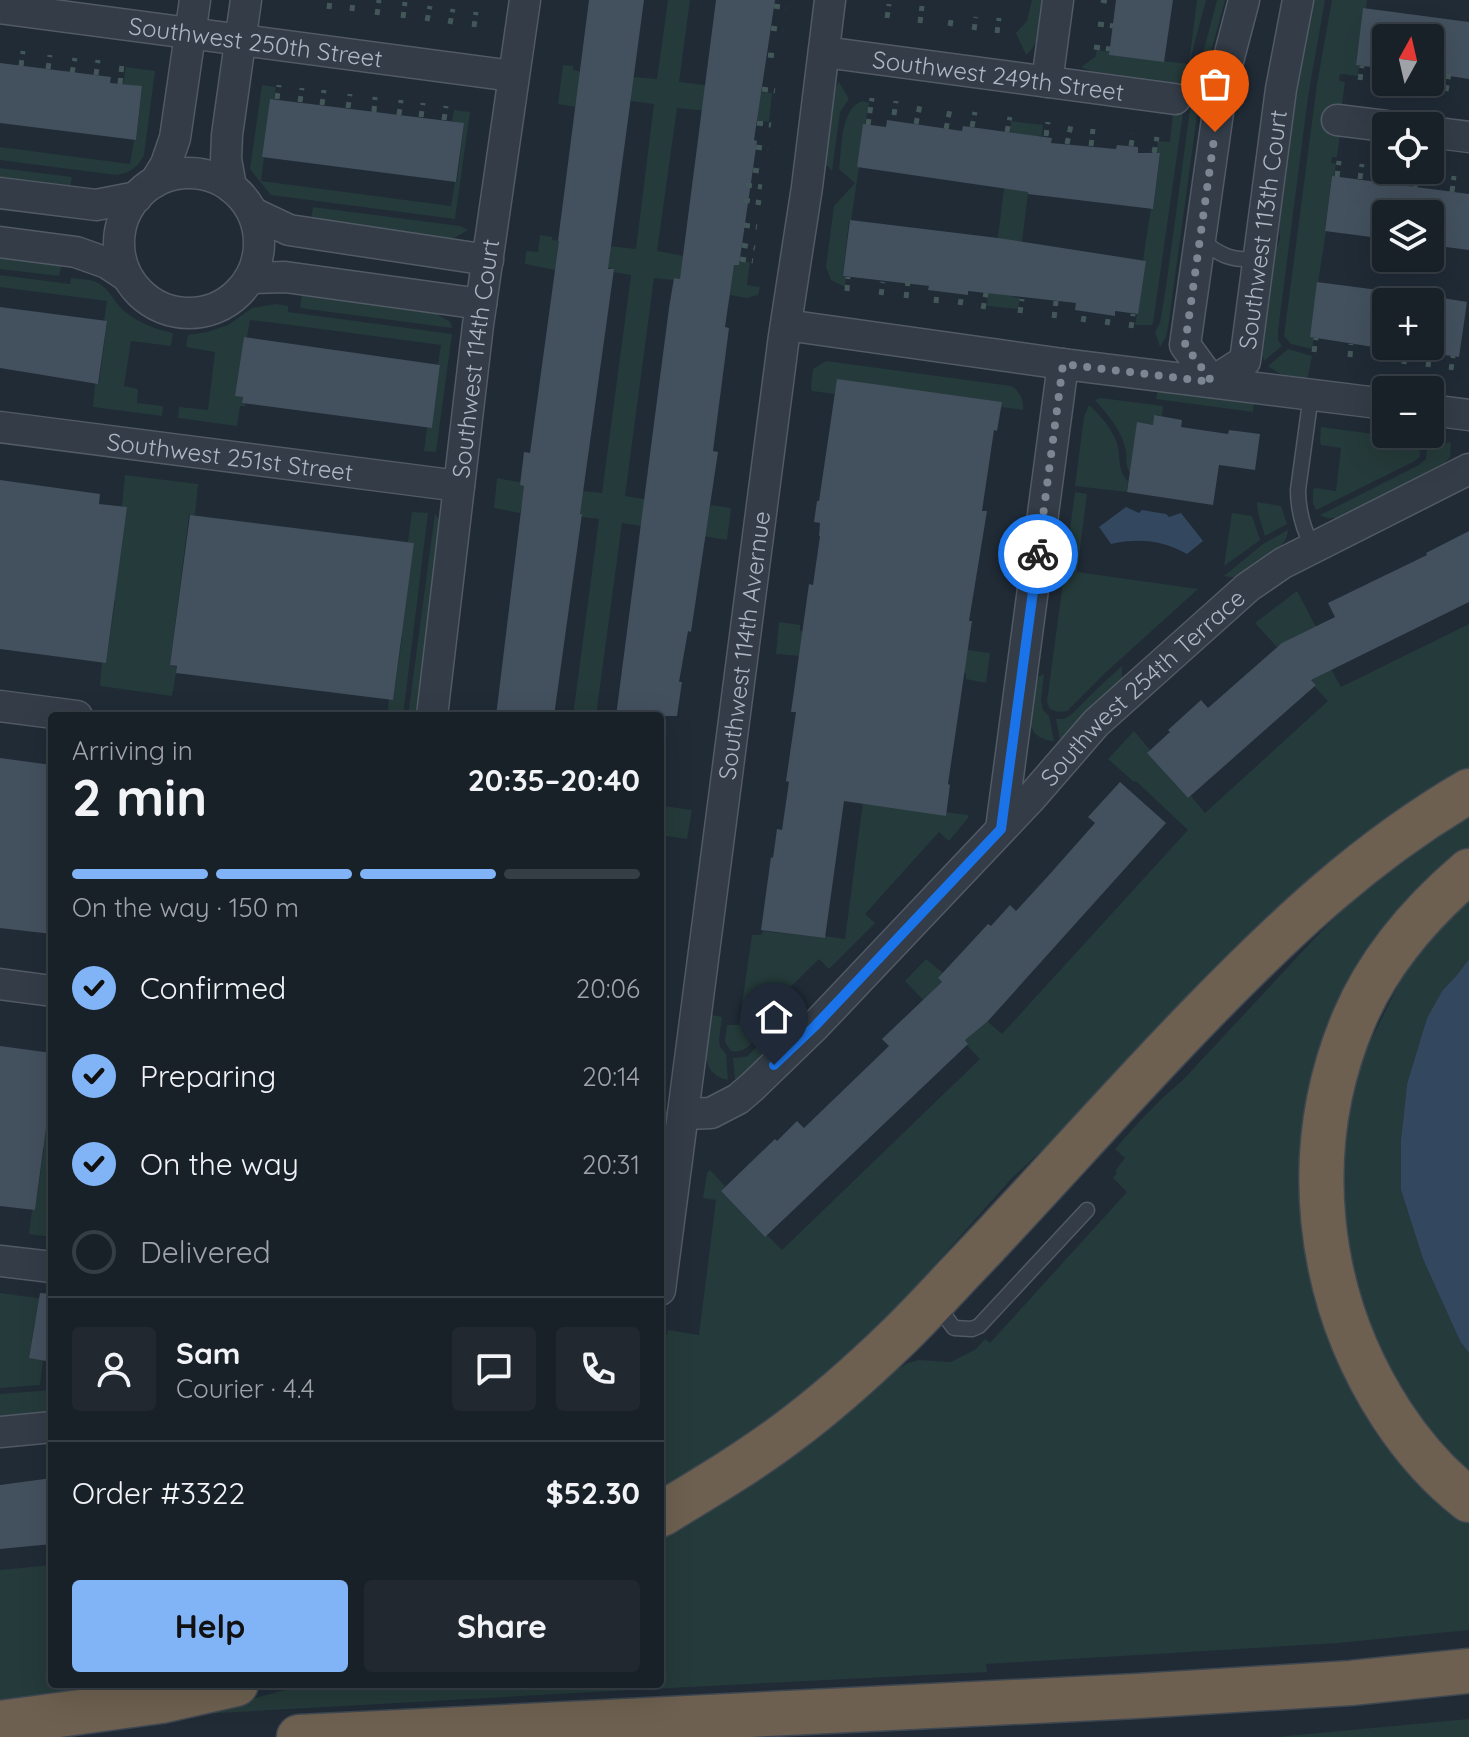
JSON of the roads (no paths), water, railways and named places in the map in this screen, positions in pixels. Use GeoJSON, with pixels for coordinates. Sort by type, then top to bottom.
{"type":"FeatureCollection","features":[{"type":"Feature","properties":{"kind":"highway"},"geometry":{"type":"LineString","coordinates":[[664,1513],[743,1464],[833,1396],[898,1337],[1271,943],[1375,853],[1410,827],[1469,791]]}},
{"type":"Feature","properties":{"kind":"highway"},"geometry":{"type":"LineString","coordinates":[[1469,871],[1431,904],[1411,927],[1375,978],[1355,1017],[1340,1057],[1327,1114],[1321,1191],[1324,1236],[1338,1301],[1365,1369],[1417,1450],[1469,1500]]}},
{"type":"Feature","properties":{"kind":"highway"},"geometry":{"type":"LineString","coordinates":[[299,1737],[1137,1696],[1351,1683],[1469,1671]]}},
{"type":"Feature","properties":{"kind":"highway"},"geometry":{"type":"LineString","coordinates":[[0,1723],[136,1705],[217,1688]]}},
{"type":"Feature","properties":{"kind":"street"},"geometry":{"type":"LineString","coordinates":[[125,275],[120,231],[125,216],[169,157],[175,138],[195,0]]}},
{"type":"Feature","properties":{"kind":"street"},"geometry":{"type":"LineString","coordinates":[[231,187],[226,159],[246,0]]}},
{"type":"Feature","properties":{"kind":"street","name":"Southwest 114th Court"},"geometry":{"type":"LineString","coordinates":[[432,712],[481,304],[525,0]]}},
{"type":"Feature","properties":{"kind":"street","name":"Southwest 114th Avernue"},"geometry":{"type":"LineString","coordinates":[[664,1259],[830,0]]}},
{"type":"Feature","properties":{"kind":"street"},"geometry":{"type":"LineString","coordinates":[[1047,82],[1058,0]]}},
{"type":"Feature","properties":{"kind":"street"},"geometry":{"type":"LineString","coordinates":[[1212,382],[1185,345],[1222,84],[1244,0]]}},
{"type":"Feature","properties":{"kind":"street","name":"Southwest 113th Court"},"geometry":{"type":"LineString","coordinates":[[1212,382],[1245,361],[1281,89],[1298,0]]}},
{"type":"Feature","properties":{"kind":"street","name":"Southwest 250th Street"},"geometry":{"type":"LineString","coordinates":[[0,8],[513,76]]}},
{"type":"Feature","properties":{"kind":"street","name":"Southwest 249th Street"},"geometry":{"type":"LineString","coordinates":[[824,52],[1175,99]]}},
{"type":"Feature","properties":{"kind":"street"},"geometry":{"type":"LineString","coordinates":[[1337,120],[1372,124]]}},
{"type":"Feature","properties":{"kind":"street"},"geometry":{"type":"LineString","coordinates":[[1444,134],[1469,137]]}},
{"type":"Feature","properties":{"kind":"street"},"geometry":{"type":"LineString","coordinates":[[0,193],[96,205],[146,190],[169,176],[200,174],[217,179],[244,199],[253,213],[260,246],[257,263],[240,292],[226,303],[192,313],[158,305],[107,263],[76,252],[0,242]]}},
{"type":"Feature","properties":{"kind":"street"},"geometry":{"type":"LineString","coordinates":[[253,213],[289,230],[488,260]]}},
{"type":"Feature","properties":{"kind":"street"},"geometry":{"type":"LineString","coordinates":[[250,278],[285,277],[481,304]]}},
{"type":"Feature","properties":{"kind":"street"},"geometry":{"type":"LineString","coordinates":[[786,325],[1063,364],[1372,402]]}},
{"type":"Feature","properties":{"kind":"street"},"geometry":{"type":"LineString","coordinates":[[1001,829],[1063,364]]}},
{"type":"Feature","properties":{"kind":"street"},"geometry":{"type":"LineString","coordinates":[[1444,412],[1469,415]]}},
{"type":"Feature","properties":{"kind":"street","name":"Southwest 251st Street"},"geometry":{"type":"LineString","coordinates":[[0,427],[459,486]]}},
{"type":"Feature","properties":{"kind":"street","name":"Southwest 254th Terrace"},"geometry":{"type":"LineString","coordinates":[[683,1114],[711,1113],[738,1099],[809,1032],[1105,716],[1248,587],[1283,563],[1469,469]]}},
{"type":"Feature","properties":{"kind":"street"},"geometry":{"type":"LineString","coordinates":[[0,706],[48,712]]}},
{"type":"Feature","properties":{"kind":"street"},"geometry":{"type":"LineString","coordinates":[[0,984],[48,990]]}},
{"type":"Feature","properties":{"kind":"street"},"geometry":{"type":"LineString","coordinates":[[0,1261],[48,1267]]}},
{"type":"Feature","properties":{"kind":"street"},"geometry":{"type":"LineString","coordinates":[[0,1432],[48,1427]]}},
{"type":"Feature","properties":{"kind":"lane"},"geometry":{"type":"LineString","coordinates":[[1200,239],[1227,258],[1259,259]]}},
{"type":"Feature","properties":{"kind":"lane"},"geometry":{"type":"LineString","coordinates":[[1311,395],[1298,502],[1301,521],[1313,548]]}},
{"type":"Feature","properties":{"kind":"lane"},"geometry":{"type":"LineString","coordinates":[[933,1300],[954,1328],[972,1329],[979,1326],[1087,1210]]}},
{"type":"Feature","properties":{"kind":"water"},"geometry":{"type":"Polygon","coordinates":[[[1126,507],[1139,513],[1142,510],[1169,517],[1181,513],[1203,541],[1187,554],[1150,542],[1111,544],[1099,527],[1126,507]]]}},
{"type":"Feature","properties":{"kind":"water"},"geometry":{"type":"Polygon","coordinates":[[[1469,959],[1469,1353],[1460,1341],[1423,1259],[1401,1190],[1401,1140],[1407,1084],[1427,1018],[1442,991],[1469,959]]]}}]}
